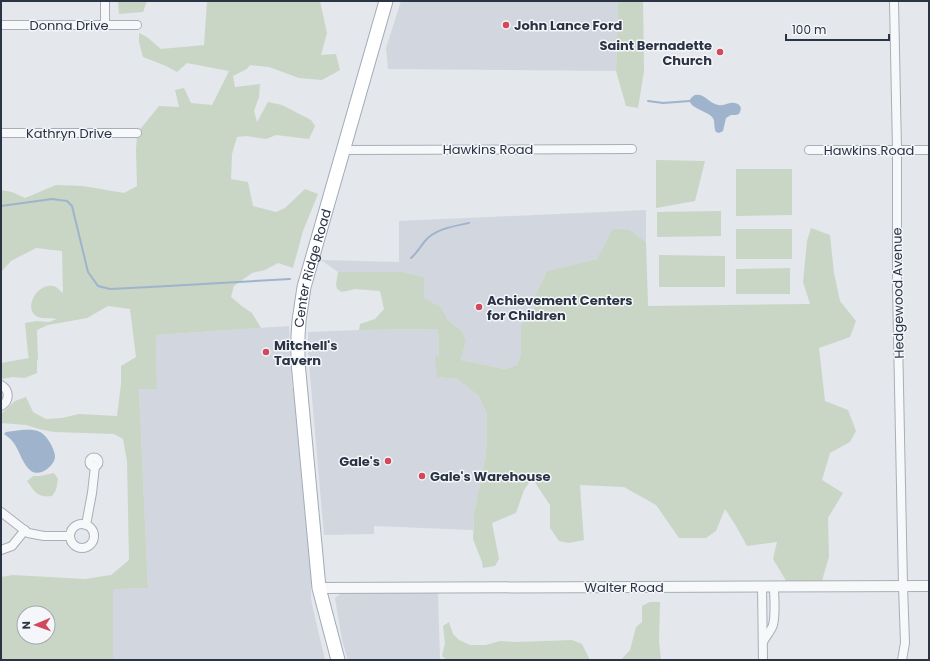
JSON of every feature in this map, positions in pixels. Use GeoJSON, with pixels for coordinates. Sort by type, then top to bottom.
{"type":"FeatureCollection","features":[{"type":"Feature","properties":{"kind":"main road","name":"Center Ridge Road"},"geometry":{"type":"LineString","coordinates":[[338,660],[319,588],[298,362],[299,321],[304,287],[386,1]]}},
{"type":"Feature","properties":{"kind":"street"},"geometry":{"type":"LineString","coordinates":[[105,1],[105,25]]}},
{"type":"Feature","properties":{"kind":"street","name":"Hedgewood Avenue"},"geometry":{"type":"LineString","coordinates":[[894,1],[897,150],[897,295],[902,586],[905,643],[902,660]]}},
{"type":"Feature","properties":{"kind":"street","name":"Donna Drive"},"geometry":{"type":"LineString","coordinates":[[1,26],[137,25]]}},
{"type":"Feature","properties":{"kind":"street","name":"Kathryn Drive"},"geometry":{"type":"LineString","coordinates":[[1,133],[137,133]]}},
{"type":"Feature","properties":{"kind":"street","name":"Hawkins Road"},"geometry":{"type":"LineString","coordinates":[[344,150],[632,149]]}},
{"type":"Feature","properties":{"kind":"street","name":"Hawkins Road"},"geometry":{"type":"LineString","coordinates":[[810,150],[929,150]]}},
{"type":"Feature","properties":{"kind":"street"},"geometry":{"type":"LineString","coordinates":[[1,385],[5,387],[8,392],[8,400],[1,406]]}},
{"type":"Feature","properties":{"kind":"street"},"geometry":{"type":"LineString","coordinates":[[86,525],[92,494],[95,466]]}},
{"type":"Feature","properties":{"kind":"street"},"geometry":{"type":"LineString","coordinates":[[1,512],[28,533],[36,535],[70,536]]}},
{"type":"Feature","properties":{"kind":"street"},"geometry":{"type":"LineString","coordinates":[[78,524],[86,525],[90,527],[92,531],[93,536],[91,544],[79,548],[72,543],[70,532],[78,524]]}},
{"type":"Feature","properties":{"kind":"street"},"geometry":{"type":"LineString","coordinates":[[1,550],[12,546],[25,530]]}},
{"type":"Feature","properties":{"kind":"street"},"geometry":{"type":"LineString","coordinates":[[762,586],[763,660]]}},
{"type":"Feature","properties":{"kind":"street"},"geometry":{"type":"LineString","coordinates":[[763,643],[772,628],[773,623],[774,586]]}},
{"type":"Feature","properties":{"kind":"street","name":"Walter Road"},"geometry":{"type":"LineString","coordinates":[[319,588],[929,586]]}},
{"type":"Feature","properties":{"kind":"shaded area","name":"John Lance Ford"},"geometry":{"type":"Polygon","coordinates":[[[401,1],[618,1],[616,71],[388,69],[386,48],[401,1]]]}},
{"type":"Feature","properties":{"kind":"shaded area"},"geometry":{"type":"Polygon","coordinates":[[[646,210],[646,242],[630,230],[597,259],[547,271],[536,294],[533,315],[521,324],[521,353],[517,365],[505,369],[461,360],[466,341],[462,331],[448,320],[441,307],[424,298],[424,277],[403,272],[338,272],[321,260],[399,262],[399,221],[646,210]]]}},
{"type":"Feature","properties":{"kind":"shaded area"},"geometry":{"type":"Polygon","coordinates":[[[289,326],[292,388],[311,577],[311,598],[325,660],[113,660],[113,590],[148,588],[139,389],[157,389],[156,335],[289,326]]]}},
{"type":"Feature","properties":{"kind":"shaded area"},"geometry":{"type":"Polygon","coordinates":[[[438,329],[439,356],[437,377],[457,379],[479,396],[487,415],[486,455],[474,513],[473,530],[374,526],[374,534],[324,535],[308,353],[308,332],[438,329]]]}},
{"type":"Feature","properties":{"kind":"shaded area"},"geometry":{"type":"Polygon","coordinates":[[[343,592],[438,592],[440,660],[348,660],[342,640],[335,598],[343,592]]]}},
{"type":"Feature","properties":{"kind":"green space"},"geometry":{"type":"Polygon","coordinates":[[[118,1],[147,1],[143,12],[119,14],[118,1]]]}},
{"type":"Feature","properties":{"kind":"green space"},"geometry":{"type":"Polygon","coordinates":[[[207,1],[320,1],[327,33],[321,55],[336,54],[340,70],[322,80],[299,78],[269,67],[250,65],[247,69],[233,76],[235,87],[260,84],[259,97],[254,111],[257,122],[268,102],[282,105],[311,120],[315,126],[309,139],[276,135],[266,139],[246,136],[237,137],[232,154],[231,179],[248,182],[253,206],[276,212],[285,208],[305,189],[318,194],[303,231],[293,268],[278,263],[265,270],[252,273],[234,286],[231,297],[252,313],[261,328],[156,335],[157,389],[139,389],[148,588],[113,590],[113,660],[1,660],[1,577],[13,575],[85,579],[111,575],[129,560],[127,461],[123,439],[114,434],[54,432],[26,425],[1,423],[1,414],[15,401],[26,397],[33,412],[46,419],[62,418],[79,414],[117,416],[121,384],[121,366],[136,357],[130,309],[108,306],[87,318],[48,325],[37,330],[37,373],[25,378],[13,377],[1,379],[1,363],[29,358],[25,323],[36,321],[49,322],[57,319],[40,318],[33,313],[31,308],[34,296],[44,287],[50,286],[56,287],[63,293],[62,251],[36,248],[11,261],[1,272],[1,190],[12,192],[25,198],[56,185],[83,186],[124,193],[137,186],[137,133],[159,106],[179,107],[175,90],[184,88],[191,103],[212,105],[229,71],[187,63],[177,72],[143,57],[139,42],[139,33],[147,37],[161,49],[204,45],[207,1]]]}},
{"type":"Feature","properties":{"kind":"green space"},"geometry":{"type":"Polygon","coordinates":[[[618,1],[643,1],[644,71],[638,108],[626,106],[616,71],[618,1]]]}},
{"type":"Feature","properties":{"kind":"green space"},"geometry":{"type":"Polygon","coordinates":[[[656,160],[705,161],[695,201],[656,208],[656,160]]]}},
{"type":"Feature","properties":{"kind":"green space"},"geometry":{"type":"Polygon","coordinates":[[[736,169],[792,169],[792,215],[736,216],[736,169]]]}},
{"type":"Feature","properties":{"kind":"green space"},"geometry":{"type":"Polygon","coordinates":[[[721,211],[721,236],[657,237],[657,212],[721,211]]]}},
{"type":"Feature","properties":{"kind":"green space"},"geometry":{"type":"Polygon","coordinates":[[[811,228],[830,235],[834,273],[840,301],[856,321],[850,337],[819,348],[825,401],[848,410],[856,431],[850,442],[830,453],[822,480],[843,493],[828,518],[829,557],[821,584],[788,584],[773,559],[777,542],[747,546],[725,509],[716,531],[706,538],[679,538],[656,505],[624,487],[580,485],[584,540],[569,543],[559,541],[550,528],[550,505],[532,478],[524,490],[516,513],[492,523],[499,559],[495,566],[483,568],[473,539],[474,513],[486,455],[487,415],[479,396],[457,379],[437,377],[435,357],[439,356],[438,329],[359,330],[360,324],[375,319],[384,309],[380,291],[355,289],[342,292],[337,289],[336,284],[338,272],[403,272],[424,277],[424,298],[441,307],[448,320],[462,331],[466,341],[461,360],[505,369],[517,365],[521,353],[521,324],[533,315],[536,294],[547,271],[597,259],[613,229],[630,230],[646,242],[648,306],[810,304],[803,282],[807,241],[811,228]]]}},
{"type":"Feature","properties":{"kind":"green space"},"geometry":{"type":"Polygon","coordinates":[[[736,229],[792,229],[792,259],[736,259],[736,229]]]}},
{"type":"Feature","properties":{"kind":"green space"},"geometry":{"type":"Polygon","coordinates":[[[659,255],[725,256],[725,287],[659,287],[659,255]]]}},
{"type":"Feature","properties":{"kind":"green space"},"geometry":{"type":"Polygon","coordinates":[[[790,268],[790,294],[736,294],[736,269],[790,268]]]}},
{"type":"Feature","properties":{"kind":"green space"},"geometry":{"type":"Polygon","coordinates":[[[54,473],[58,479],[56,490],[52,496],[40,495],[34,491],[27,481],[33,476],[54,473]]]}},
{"type":"Feature","properties":{"kind":"green space"},"geometry":{"type":"Polygon","coordinates":[[[650,602],[660,602],[659,641],[661,660],[621,660],[630,650],[636,627],[642,622],[642,606],[650,602]]]}},
{"type":"Feature","properties":{"kind":"green space"},"geometry":{"type":"Polygon","coordinates":[[[449,622],[453,634],[459,640],[470,645],[486,645],[500,641],[516,642],[572,640],[582,644],[590,660],[447,660],[442,656],[445,643],[443,626],[449,622]]]}},
{"type":"Feature","properties":{"kind":"water"},"geometry":{"type":"Polygon","coordinates":[[[695,95],[701,95],[718,105],[735,103],[739,105],[741,109],[739,114],[731,115],[726,118],[723,131],[719,133],[716,132],[712,117],[696,108],[690,102],[695,95]]]}},
{"type":"Feature","properties":{"kind":"water"},"geometry":{"type":"Polygon","coordinates":[[[21,430],[38,431],[45,436],[55,455],[54,461],[49,468],[42,472],[35,473],[25,465],[18,449],[4,434],[6,432],[21,430]]]}},
{"type":"Feature","properties":{"kind":"waterway"},"geometry":{"type":"LineString","coordinates":[[648,101],[663,103],[690,101]]}},
{"type":"Feature","properties":{"kind":"waterway"},"geometry":{"type":"LineString","coordinates":[[1,206],[52,199],[67,201],[72,206],[88,272],[98,286],[110,289],[290,279]]}},
{"type":"Feature","properties":{"kind":"waterway"},"geometry":{"type":"LineString","coordinates":[[411,258],[429,237],[439,231],[469,223]]}},
{"type":"Feature","properties":{"kind":"place","name":"John Lance Ford"},"geometry":{"type":"Point","coordinates":[506,25]}},
{"type":"Feature","properties":{"kind":"place","name":"Saint Bernadette Church"},"geometry":{"type":"Point","coordinates":[720,52]}},
{"type":"Feature","properties":{"kind":"place","name":"Achievement Centers for Children"},"geometry":{"type":"Point","coordinates":[479,307]}},
{"type":"Feature","properties":{"kind":"place","name":"Mitchell's Tavern"},"geometry":{"type":"Point","coordinates":[266,352]}},
{"type":"Feature","properties":{"kind":"place","name":"Gale's"},"geometry":{"type":"Point","coordinates":[388,461]}},
{"type":"Feature","properties":{"kind":"place","name":"Gale's Warehouse"},"geometry":{"type":"Point","coordinates":[422,476]}}]}
